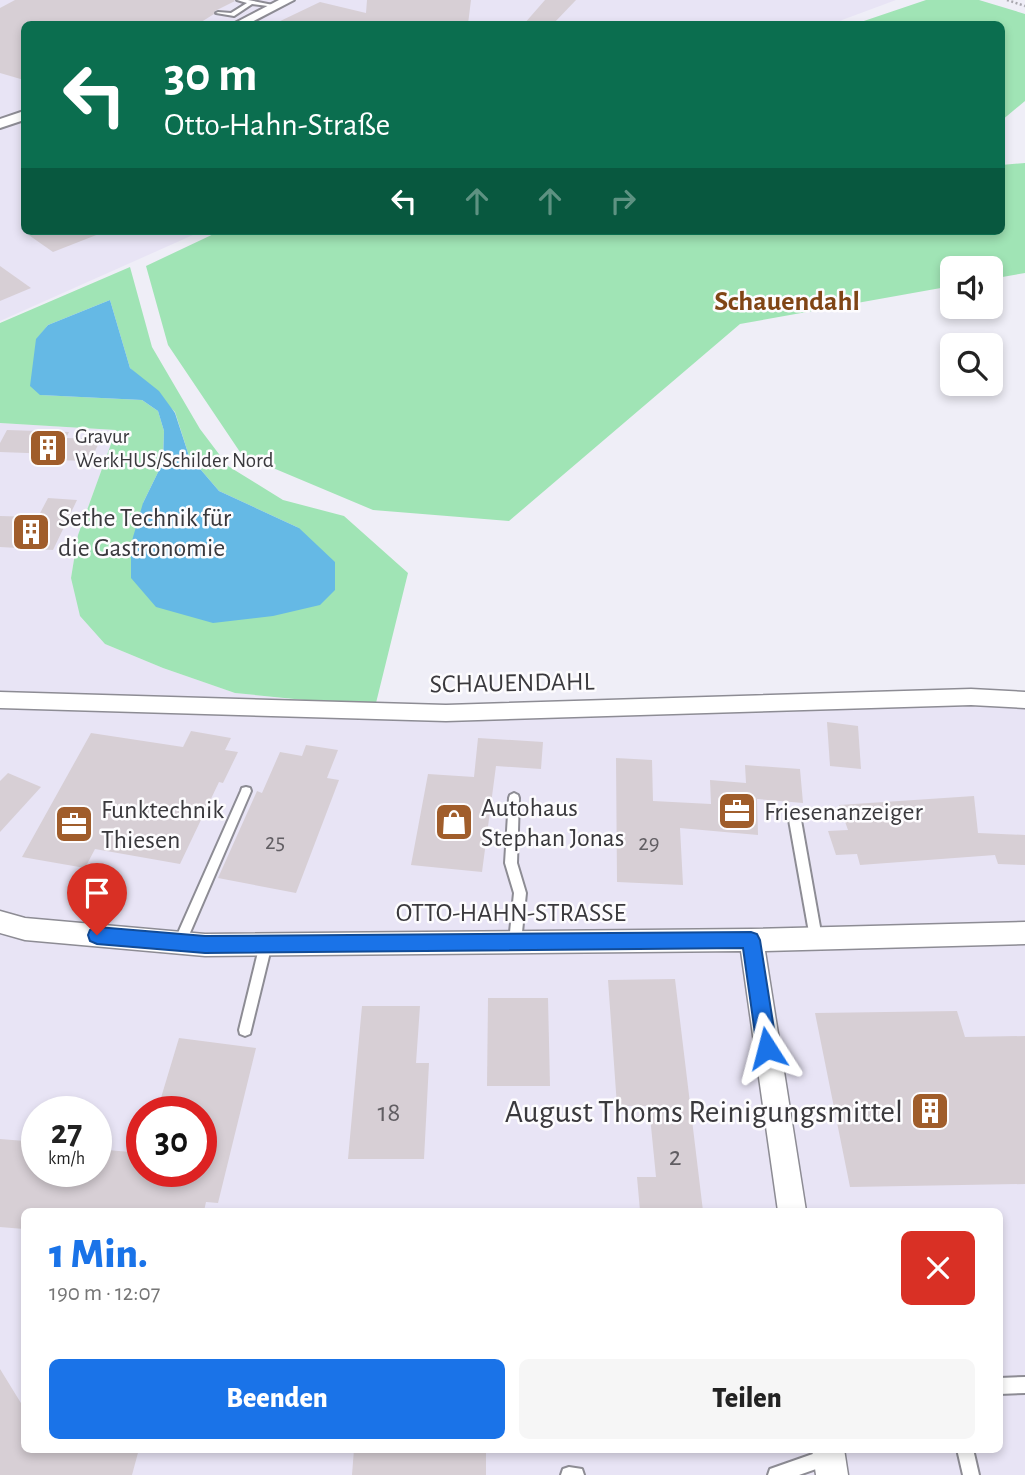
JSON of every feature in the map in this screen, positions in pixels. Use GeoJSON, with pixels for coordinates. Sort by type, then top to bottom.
{"type":"FeatureCollection","features":[{"type":"Feature","properties":{"kind":"street"},"geometry":{"type":"LineString","coordinates":[[245,21],[282,3]]}},
{"type":"Feature","properties":{"kind":"street"},"geometry":{"type":"LineString","coordinates":[[0,124],[21,116]]}},
{"type":"Feature","properties":{"kind":"street","name":"SCHAUENDAHL"},"geometry":{"type":"LineString","coordinates":[[0,700],[446,713],[971,697],[1025,700]]}},
{"type":"Feature","properties":{"kind":"street","name":"OTTO-HAHN-STRASSE"},"geometry":{"type":"LineString","coordinates":[[0,922],[25,929],[180,942],[266,944],[751,940],[1025,933]]}},
{"type":"Feature","properties":{"kind":"street"},"geometry":{"type":"LineString","coordinates":[[751,940],[792,1208]]}},
{"type":"Feature","properties":{"kind":"lane"},"geometry":{"type":"LineString","coordinates":[[239,0],[282,3]]}},
{"type":"Feature","properties":{"kind":"lane"},"geometry":{"type":"LineString","coordinates":[[218,13],[232,15],[251,2]]}},
{"type":"Feature","properties":{"kind":"lane"},"geometry":{"type":"LineString","coordinates":[[180,942],[246,791]]}},
{"type":"Feature","properties":{"kind":"lane"},"geometry":{"type":"LineString","coordinates":[[514,798],[511,863],[520,892],[515,942]]}},
{"type":"Feature","properties":{"kind":"lane"},"geometry":{"type":"LineString","coordinates":[[795,820],[816,938]]}},
{"type":"Feature","properties":{"kind":"lane"},"geometry":{"type":"LineString","coordinates":[[244,1031],[266,944]]}},
{"type":"Feature","properties":{"kind":"lane"},"geometry":{"type":"LineString","coordinates":[[1003,1386],[1025,1385]]}},
{"type":"Feature","properties":{"kind":"lane"},"geometry":{"type":"LineString","coordinates":[[966,1453],[971,1475]]}},
{"type":"Feature","properties":{"kind":"lane"},"geometry":{"type":"LineString","coordinates":[[776,1475],[830,1460]]}},
{"type":"Feature","properties":{"kind":"lane"},"geometry":{"type":"LineString","coordinates":[[569,1475],[576,1475]]}},
{"type":"Feature","properties":{"kind":"path"},"geometry":{"type":"LineString","coordinates":[[1007,0],[1025,6]]}},
{"type":"Feature","properties":{"kind":"shaded area"},"geometry":{"type":"Polygon","coordinates":[[[0,0],[896,0],[839,21],[21,21],[21,235],[193,235],[0,321],[0,0]]]}},
{"type":"Feature","properties":{"kind":"shaded area"},"geometry":{"type":"Polygon","coordinates":[[[0,423],[116,430],[78,535],[71,578],[105,644],[235,693],[374,707],[447,708],[885,691],[911,706],[1025,707],[1025,1475],[0,1475],[0,423]]]}},
{"type":"Feature","properties":{"kind":"green space"},"geometry":{"type":"Polygon","coordinates":[[[926,0],[979,0],[1025,14],[1025,101],[1005,118],[1005,21],[864,21],[926,0]]]}},
{"type":"Feature","properties":{"kind":"green space"},"geometry":{"type":"Polygon","coordinates":[[[1025,163],[1025,273],[1003,277],[1003,256],[940,256],[940,288],[740,324],[509,521],[373,510],[242,455],[168,345],[146,266],[212,235],[1005,235],[1005,165],[1025,163]]]}},
{"type":"Feature","properties":{"kind":"green space"},"geometry":{"type":"Polygon","coordinates":[[[130,267],[152,347],[200,429],[228,466],[283,500],[344,516],[408,573],[375,707],[235,693],[105,644],[80,616],[71,578],[78,535],[116,430],[0,423],[0,323],[130,267]],[[110,300],[48,325],[36,340],[41,395],[142,400],[158,411],[164,431],[163,462],[143,503],[299,528],[219,491],[189,456],[175,412],[130,368],[110,300]]]}},
{"type":"Feature","properties":{"kind":"water"},"geometry":{"type":"Polygon","coordinates":[[[110,300],[130,368],[159,391],[175,413],[189,456],[219,491],[299,528],[335,562],[335,590],[320,605],[273,616],[213,623],[156,607],[131,578],[131,544],[143,503],[163,462],[164,431],[158,411],[142,400],[40,395],[30,386],[36,339],[48,325],[110,300]]]}},
{"type":"Feature","properties":{"kind":"building"},"geometry":{"type":"Polygon","coordinates":[[[15,0],[235,1],[203,21],[21,21],[21,79],[0,73],[0,8],[15,0]]]}},
{"type":"Feature","properties":{"kind":"building"},"geometry":{"type":"Polygon","coordinates":[[[367,0],[471,0],[468,21],[280,21],[320,2],[366,13],[367,0]]]}},
{"type":"Feature","properties":{"kind":"building"},"geometry":{"type":"Polygon","coordinates":[[[545,0],[576,0],[556,21],[527,21],[545,0]]]}},
{"type":"Feature","properties":{"kind":"building"},"geometry":{"type":"Polygon","coordinates":[[[29,235],[96,235],[53,252],[29,235]]]}},
{"type":"Feature","properties":{"kind":"building"},"geometry":{"type":"Polygon","coordinates":[[[0,266],[31,288],[0,301],[0,266]]]}},
{"type":"Feature","properties":{"kind":"building","name":"Gravur WerkHUS/Schilder Nord"},"geometry":{"type":"Polygon","coordinates":[[[7,430],[69,432],[66,438],[101,439],[90,461],[51,460],[54,454],[0,452],[0,443],[7,430]]]}},
{"type":"Feature","properties":{"kind":"building","name":"Sethe Technik für die Gastronomie"},"geometry":{"type":"Polygon","coordinates":[[[48,498],[77,500],[53,550],[0,547],[0,516],[38,517],[48,498]]]}},
{"type":"Feature","properties":{"kind":"building"},"geometry":{"type":"Polygon","coordinates":[[[827,722],[858,726],[861,769],[830,766],[827,722]]]}},
{"type":"Feature","properties":{"kind":"building"},"geometry":{"type":"Polygon","coordinates":[[[191,731],[231,738],[225,750],[238,752],[223,783],[219,782],[180,864],[95,849],[85,868],[22,857],[91,733],[183,747],[191,731]]]}},
{"type":"Feature","properties":{"kind":"building","name":"Autohaus Stephan Jonas"},"geometry":{"type":"Polygon","coordinates":[[[478,738],[543,742],[541,769],[496,766],[482,872],[411,865],[428,774],[474,777],[478,738]]]}},
{"type":"Feature","properties":{"kind":"building"},"geometry":{"type":"Polygon","coordinates":[[[306,745],[338,750],[327,778],[339,780],[296,893],[218,878],[257,791],[262,793],[280,752],[302,756],[306,745]]]}},
{"type":"Feature","properties":{"kind":"building"},"geometry":{"type":"Polygon","coordinates":[[[616,758],[652,760],[653,801],[711,804],[710,780],[746,783],[745,765],[800,769],[803,803],[757,799],[758,835],[680,828],[683,885],[617,882],[616,758]]]}},
{"type":"Feature","properties":{"kind":"building"},"geometry":{"type":"Polygon","coordinates":[[[8,773],[41,787],[0,832],[0,781],[8,773]]]}},
{"type":"Feature","properties":{"kind":"building"},"geometry":{"type":"Polygon","coordinates":[[[974,796],[978,833],[1025,835],[1025,865],[998,864],[995,855],[860,865],[857,854],[836,855],[828,831],[848,830],[839,805],[974,796]]]}},
{"type":"Feature","properties":{"kind":"building"},"geometry":{"type":"Polygon","coordinates":[[[675,979],[703,1208],[640,1208],[637,1177],[656,1177],[649,1106],[617,1106],[608,980],[675,979]]]}},
{"type":"Feature","properties":{"kind":"building"},"geometry":{"type":"Polygon","coordinates":[[[488,998],[548,998],[550,1086],[487,1086],[488,998]]]}},
{"type":"Feature","properties":{"kind":"building"},"geometry":{"type":"Polygon","coordinates":[[[362,1006],[420,1006],[416,1063],[429,1063],[424,1159],[348,1159],[362,1006]]]}},
{"type":"Feature","properties":{"kind":"building","name":"August Thoms Reinigungsmittel"},"geometry":{"type":"Polygon","coordinates":[[[957,1011],[965,1037],[1025,1036],[1025,1184],[850,1187],[815,1013],[957,1011]]]}},
{"type":"Feature","properties":{"kind":"building"},"geometry":{"type":"Polygon","coordinates":[[[179,1038],[256,1048],[218,1203],[206,1202],[205,1208],[21,1208],[21,1229],[0,1227],[0,1139],[21,1141],[21,1187],[112,1187],[112,1150],[126,1152],[126,1187],[217,1187],[217,1096],[162,1096],[179,1038]]]}},
{"type":"Feature","properties":{"kind":"building"},"geometry":{"type":"Polygon","coordinates":[[[0,1369],[21,1403],[21,1453],[138,1453],[132,1475],[0,1475],[0,1369]]]}},
{"type":"Feature","properties":{"kind":"building"},"geometry":{"type":"Polygon","coordinates":[[[354,1453],[486,1453],[486,1475],[352,1475],[354,1453]]]}},
{"type":"Feature","properties":{"kind":"place","name":"Gravur WerkHUS/Schilder Nord"},"geometry":{"type":"Point","coordinates":[48,448]}},
{"type":"Feature","properties":{"kind":"place","name":"Sethe Technik für die Gastronomie"},"geometry":{"type":"Point","coordinates":[31,532]}},
{"type":"Feature","properties":{"kind":"place","name":"Friesenanzeiger"},"geometry":{"type":"Point","coordinates":[737,811]}},
{"type":"Feature","properties":{"kind":"place","name":"Autohaus Stephan Jonas"},"geometry":{"type":"Point","coordinates":[454,822]}},
{"type":"Feature","properties":{"kind":"place","name":"Funktechnik Thiesen"},"geometry":{"type":"Point","coordinates":[74,824]}},
{"type":"Feature","properties":{"kind":"place","name":"August Thoms Reinigungsmittel"},"geometry":{"type":"Point","coordinates":[930,1111]}},
{"type":"Feature","properties":{"kind":"district","name":"Schauendahl"},"geometry":{"type":"Point","coordinates":[787,300]}},
{"type":"Feature","properties":{"kind":"route"},"geometry":{"type":"LineString","coordinates":[[97,935],[205,945],[751,940],[767,1048]]}}]}
